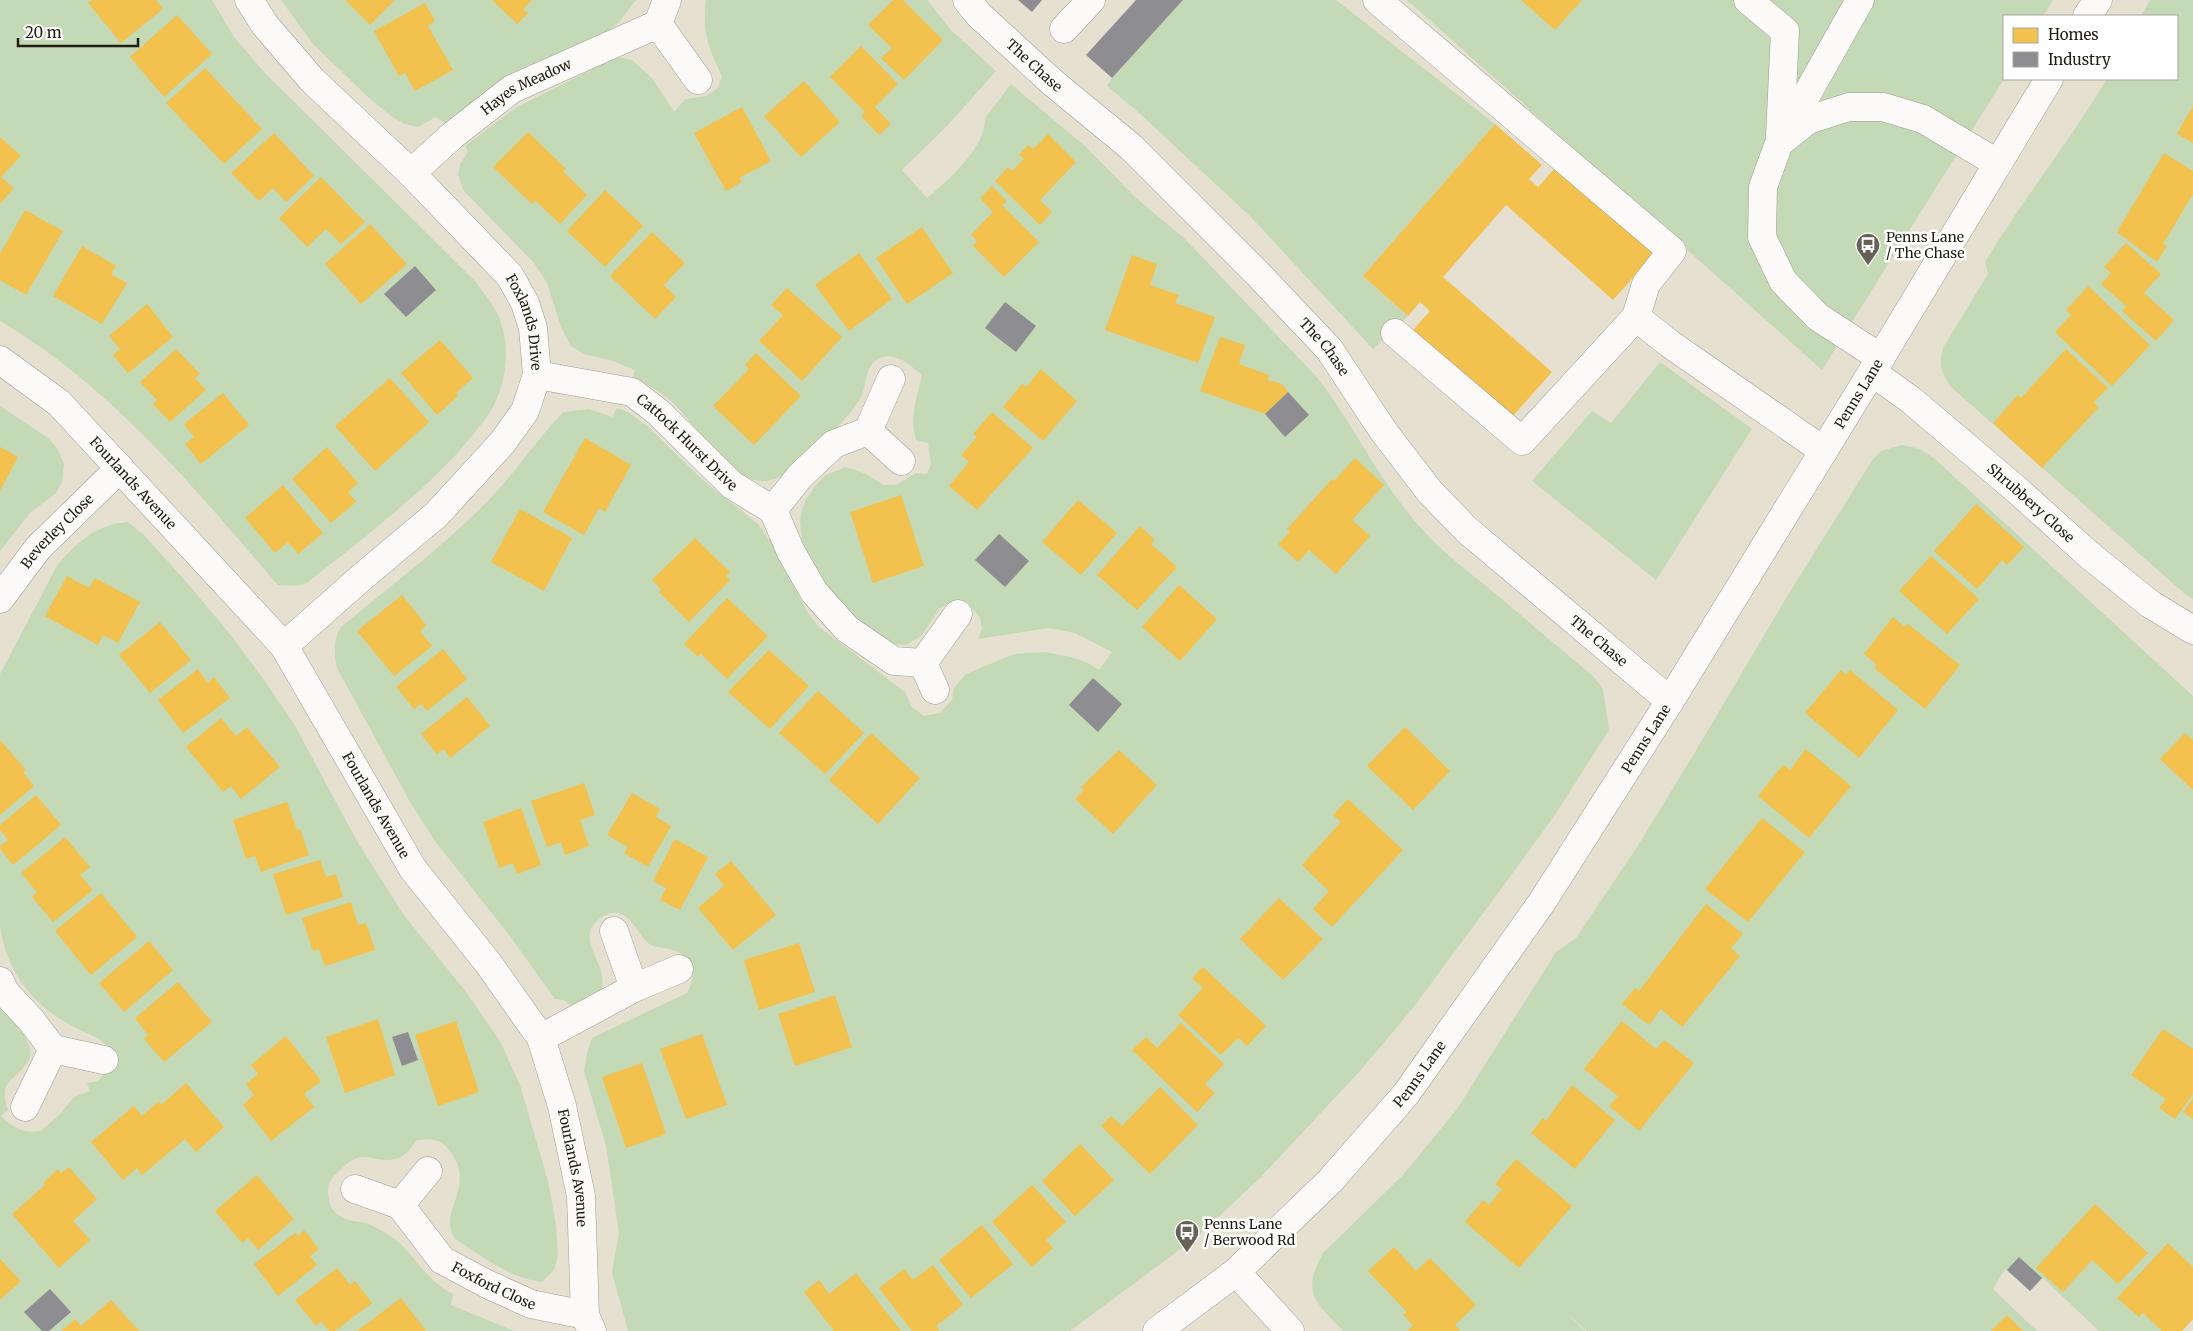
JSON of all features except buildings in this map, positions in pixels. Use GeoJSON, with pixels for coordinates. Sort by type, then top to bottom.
{"type":"FeatureCollection","features":[{"type":"Feature","properties":{"kind":"street","name":"Foxlands Drive"},"geometry":{"type":"LineString","coordinates":[[249,0],[265,25],[312,80],[411,173],[510,276],[526,303],[533,328],[537,375],[525,411],[502,443],[438,514],[362,577],[284,646]]}},
{"type":"Feature","properties":{"kind":"street","name":"The Chase"},"geometry":{"type":"LineString","coordinates":[[967,0],[978,14],[1052,82],[1131,147],[1258,274],[1329,350],[1384,432],[1430,492],[1467,530],[1670,702]]}},
{"type":"Feature","properties":{"kind":"street"},"geometry":{"type":"LineString","coordinates":[[1064,29],[1091,0]]}},
{"type":"Feature","properties":{"kind":"street"},"geometry":{"type":"LineString","coordinates":[[1377,0],[1672,251],[1646,284],[1636,317],[1522,442],[1395,333]]}},
{"type":"Feature","properties":{"kind":"street"},"geometry":{"type":"LineString","coordinates":[[1748,0],[1785,32],[1779,144]]}},
{"type":"Feature","properties":{"kind":"street"},"geometry":{"type":"LineString","coordinates":[[1779,144],[1860,0]]}},
{"type":"Feature","properties":{"kind":"street"},"geometry":{"type":"LineString","coordinates":[[2089,15],[2098,0]]}},
{"type":"Feature","properties":{"kind":"street","name":"Hayes Meadow"},"geometry":{"type":"LineString","coordinates":[[411,173],[453,135],[512,90],[662,12],[698,80]]}},
{"type":"Feature","properties":{"kind":"street","name":"Penns Lane"},"geometry":{"type":"LineString","coordinates":[[1157,1331],[1236,1272],[1330,1181],[1406,1094],[1542,902],[1670,702],[1877,365],[2048,80]]}},
{"type":"Feature","properties":{"kind":"street"},"geometry":{"type":"LineString","coordinates":[[1779,144],[1808,120],[1849,107],[1883,107],[1923,119],[1997,163]]}},
{"type":"Feature","properties":{"kind":"street","name":"Shrubbery Close"},"geometry":{"type":"LineString","coordinates":[[1779,144],[1763,187],[1762,237],[1784,281],[1818,316],[1877,365],[1911,400],[2122,582],[2150,604],[2193,630]]}},
{"type":"Feature","properties":{"kind":"street"},"geometry":{"type":"LineString","coordinates":[[1636,317],[1670,344],[1824,450]]}},
{"type":"Feature","properties":{"kind":"street","name":"Fourlands Avenue"},"geometry":{"type":"LineString","coordinates":[[0,360],[59,403],[284,646],[412,869],[488,963],[540,1038],[562,1106],[581,1196],[589,1323]]}},
{"type":"Feature","properties":{"kind":"street","name":"Cattock Hurst Drive"},"geometry":{"type":"LineString","coordinates":[[537,375],[632,392],[658,412],[732,485],[773,510]]}},
{"type":"Feature","properties":{"kind":"street"},"geometry":{"type":"LineString","coordinates":[[892,379],[868,430],[834,444],[800,476],[773,510],[790,552],[814,592],[847,629],[894,662],[923,663]]}},
{"type":"Feature","properties":{"kind":"street"},"geometry":{"type":"LineString","coordinates":[[868,430],[901,462]]}},
{"type":"Feature","properties":{"kind":"street","name":"Beverley Close"},"geometry":{"type":"LineString","coordinates":[[0,599],[38,548],[120,468]]}},
{"type":"Feature","properties":{"kind":"street"},"geometry":{"type":"LineString","coordinates":[[923,663],[958,614]]}},
{"type":"Feature","properties":{"kind":"street"},"geometry":{"type":"LineString","coordinates":[[923,663],[935,690]]}},
{"type":"Feature","properties":{"kind":"street"},"geometry":{"type":"LineString","coordinates":[[614,931],[634,988]]}},
{"type":"Feature","properties":{"kind":"street"},"geometry":{"type":"LineString","coordinates":[[540,1038],[634,988],[679,969]]}},
{"type":"Feature","properties":{"kind":"street"},"geometry":{"type":"LineString","coordinates":[[0,981],[5,992],[31,1020],[53,1050],[104,1060]]}},
{"type":"Feature","properties":{"kind":"street"},"geometry":{"type":"LineString","coordinates":[[25,1107],[53,1050]]}},
{"type":"Feature","properties":{"kind":"street"},"geometry":{"type":"LineString","coordinates":[[355,1189],[400,1205],[428,1171]]}},
{"type":"Feature","properties":{"kind":"street","name":"Foxford Close"},"geometry":{"type":"LineString","coordinates":[[400,1205],[442,1260],[487,1284],[531,1304],[589,1323]]}},
{"type":"Feature","properties":{"kind":"street"},"geometry":{"type":"LineString","coordinates":[[1236,1272],[1290,1331]]}},
{"type":"Feature","properties":{"kind":"green space"},"geometry":{"type":"Polygon","coordinates":[[[0,0],[212,0],[234,37],[265,73],[475,281],[497,312],[504,333],[506,354],[501,386],[489,413],[455,456],[415,495],[307,583],[297,586],[278,585],[150,441],[79,376],[40,347],[0,321],[0,0]]]}},
{"type":"Feature","properties":{"kind":"green space"},"geometry":{"type":"Polygon","coordinates":[[[281,0],[636,0],[619,22],[609,31],[534,64],[496,85],[447,125],[436,117],[418,127],[405,124],[392,117],[368,97],[313,44],[281,0]]]}},
{"type":"Feature","properties":{"kind":"green space"},"geometry":{"type":"Polygon","coordinates":[[[706,0],[927,0],[951,30],[996,71],[948,125],[902,170],[927,198],[955,173],[973,152],[984,129],[985,118],[1011,84],[1085,146],[1135,197],[1186,240],[1316,376],[1330,394],[1392,492],[1428,536],[1593,676],[1603,689],[1609,730],[1555,815],[1413,1008],[1360,1071],[1260,1178],[1198,1236],[1070,1331],[628,1331],[612,1272],[619,1233],[606,1146],[584,1071],[592,1038],[687,993],[692,980],[689,962],[680,953],[648,943],[630,920],[619,913],[612,913],[594,923],[590,932],[592,949],[602,978],[602,988],[599,996],[579,1012],[564,1000],[555,999],[509,935],[435,841],[410,802],[337,668],[335,647],[341,627],[430,554],[481,508],[563,412],[589,409],[612,417],[617,408],[630,413],[647,426],[705,482],[758,524],[774,547],[806,610],[819,627],[905,692],[912,707],[924,716],[940,713],[952,700],[954,688],[966,674],[1014,654],[1045,652],[1071,657],[1088,663],[1099,670],[1112,652],[1075,633],[1049,628],[978,639],[982,629],[980,617],[970,606],[951,602],[940,608],[921,636],[906,645],[888,644],[843,611],[809,561],[802,539],[801,513],[805,501],[816,485],[826,475],[846,467],[864,473],[884,485],[896,485],[916,473],[927,474],[931,464],[928,443],[916,440],[913,423],[922,375],[902,360],[890,356],[878,359],[871,366],[863,392],[850,413],[814,450],[780,477],[762,481],[748,478],[724,460],[712,448],[671,401],[658,391],[633,377],[635,370],[610,360],[584,354],[571,346],[561,327],[547,283],[534,263],[463,190],[458,174],[460,164],[468,152],[465,146],[517,107],[617,57],[632,60],[652,78],[674,112],[685,99],[706,96],[718,88],[722,76],[707,40],[705,21],[706,0]]]}},
{"type":"Feature","properties":{"kind":"green space"},"geometry":{"type":"Polygon","coordinates":[[[1183,0],[1336,0],[1495,124],[1363,276],[1408,316],[1373,349],[1251,217],[1138,112],[1107,86],[1112,78],[1183,0]]]}},
{"type":"Feature","properties":{"kind":"green space"},"geometry":{"type":"Polygon","coordinates":[[[1407,0],[2053,0],[2044,15],[2003,15],[2003,80],[1822,370],[1407,0]]]}},
{"type":"Feature","properties":{"kind":"green space"},"geometry":{"type":"Polygon","coordinates":[[[2150,0],[2193,0],[2193,599],[2186,595],[1951,387],[1945,377],[1941,363],[1944,346],[1988,274],[1985,262],[2106,80],[2178,80],[2178,15],[2142,15],[2150,0]]]}},
{"type":"Feature","properties":{"kind":"green space"},"geometry":{"type":"Polygon","coordinates":[[[1660,362],[1752,429],[1656,580],[1532,481],[1592,411],[1611,423],[1660,362]]]}},
{"type":"Feature","properties":{"kind":"green space"},"geometry":{"type":"Polygon","coordinates":[[[0,406],[48,438],[57,448],[64,464],[62,482],[56,493],[30,513],[0,551],[0,406]]]}},
{"type":"Feature","properties":{"kind":"green space"},"geometry":{"type":"Polygon","coordinates":[[[1902,445],[1920,449],[1935,459],[2193,696],[2193,1319],[2182,1331],[2099,1331],[2043,1278],[2030,1291],[2005,1269],[1993,1289],[2037,1331],[1587,1331],[1563,1310],[1585,1331],[1343,1331],[1325,1312],[1314,1296],[1312,1288],[1313,1278],[1323,1253],[1403,1175],[1457,1109],[1556,952],[1576,938],[1637,847],[1786,598],[1873,459],[1881,451],[1902,445]]]}},
{"type":"Feature","properties":{"kind":"green space"},"geometry":{"type":"Polygon","coordinates":[[[128,522],[144,535],[189,585],[234,639],[264,680],[294,724],[357,841],[403,914],[466,992],[500,1041],[520,1085],[548,1181],[556,1225],[558,1255],[554,1270],[542,1282],[504,1270],[454,1237],[450,1227],[450,1218],[459,1188],[458,1165],[447,1147],[436,1140],[417,1140],[405,1154],[395,1159],[386,1160],[361,1157],[355,1159],[331,1179],[328,1193],[331,1207],[341,1217],[369,1224],[387,1234],[405,1248],[434,1281],[453,1294],[451,1305],[514,1331],[0,1331],[0,1008],[22,1032],[30,1049],[29,1060],[26,1065],[6,1087],[5,1096],[8,1110],[1,1116],[10,1124],[24,1131],[41,1131],[59,1115],[74,1097],[90,1091],[87,1083],[98,1081],[107,1070],[109,1048],[97,1038],[59,1019],[34,998],[16,973],[4,943],[0,927],[0,674],[58,564],[74,547],[93,532],[113,524],[128,522]]]}},
{"type":"Feature","properties":{"kind":"place","name":"Penns Lane / The Chase"},"geometry":{"type":"Point","coordinates":[1868,266]}},
{"type":"Feature","properties":{"kind":"place","name":"Penns Lane / Berwood Rd"},"geometry":{"type":"Point","coordinates":[1187,1253]}}]}
